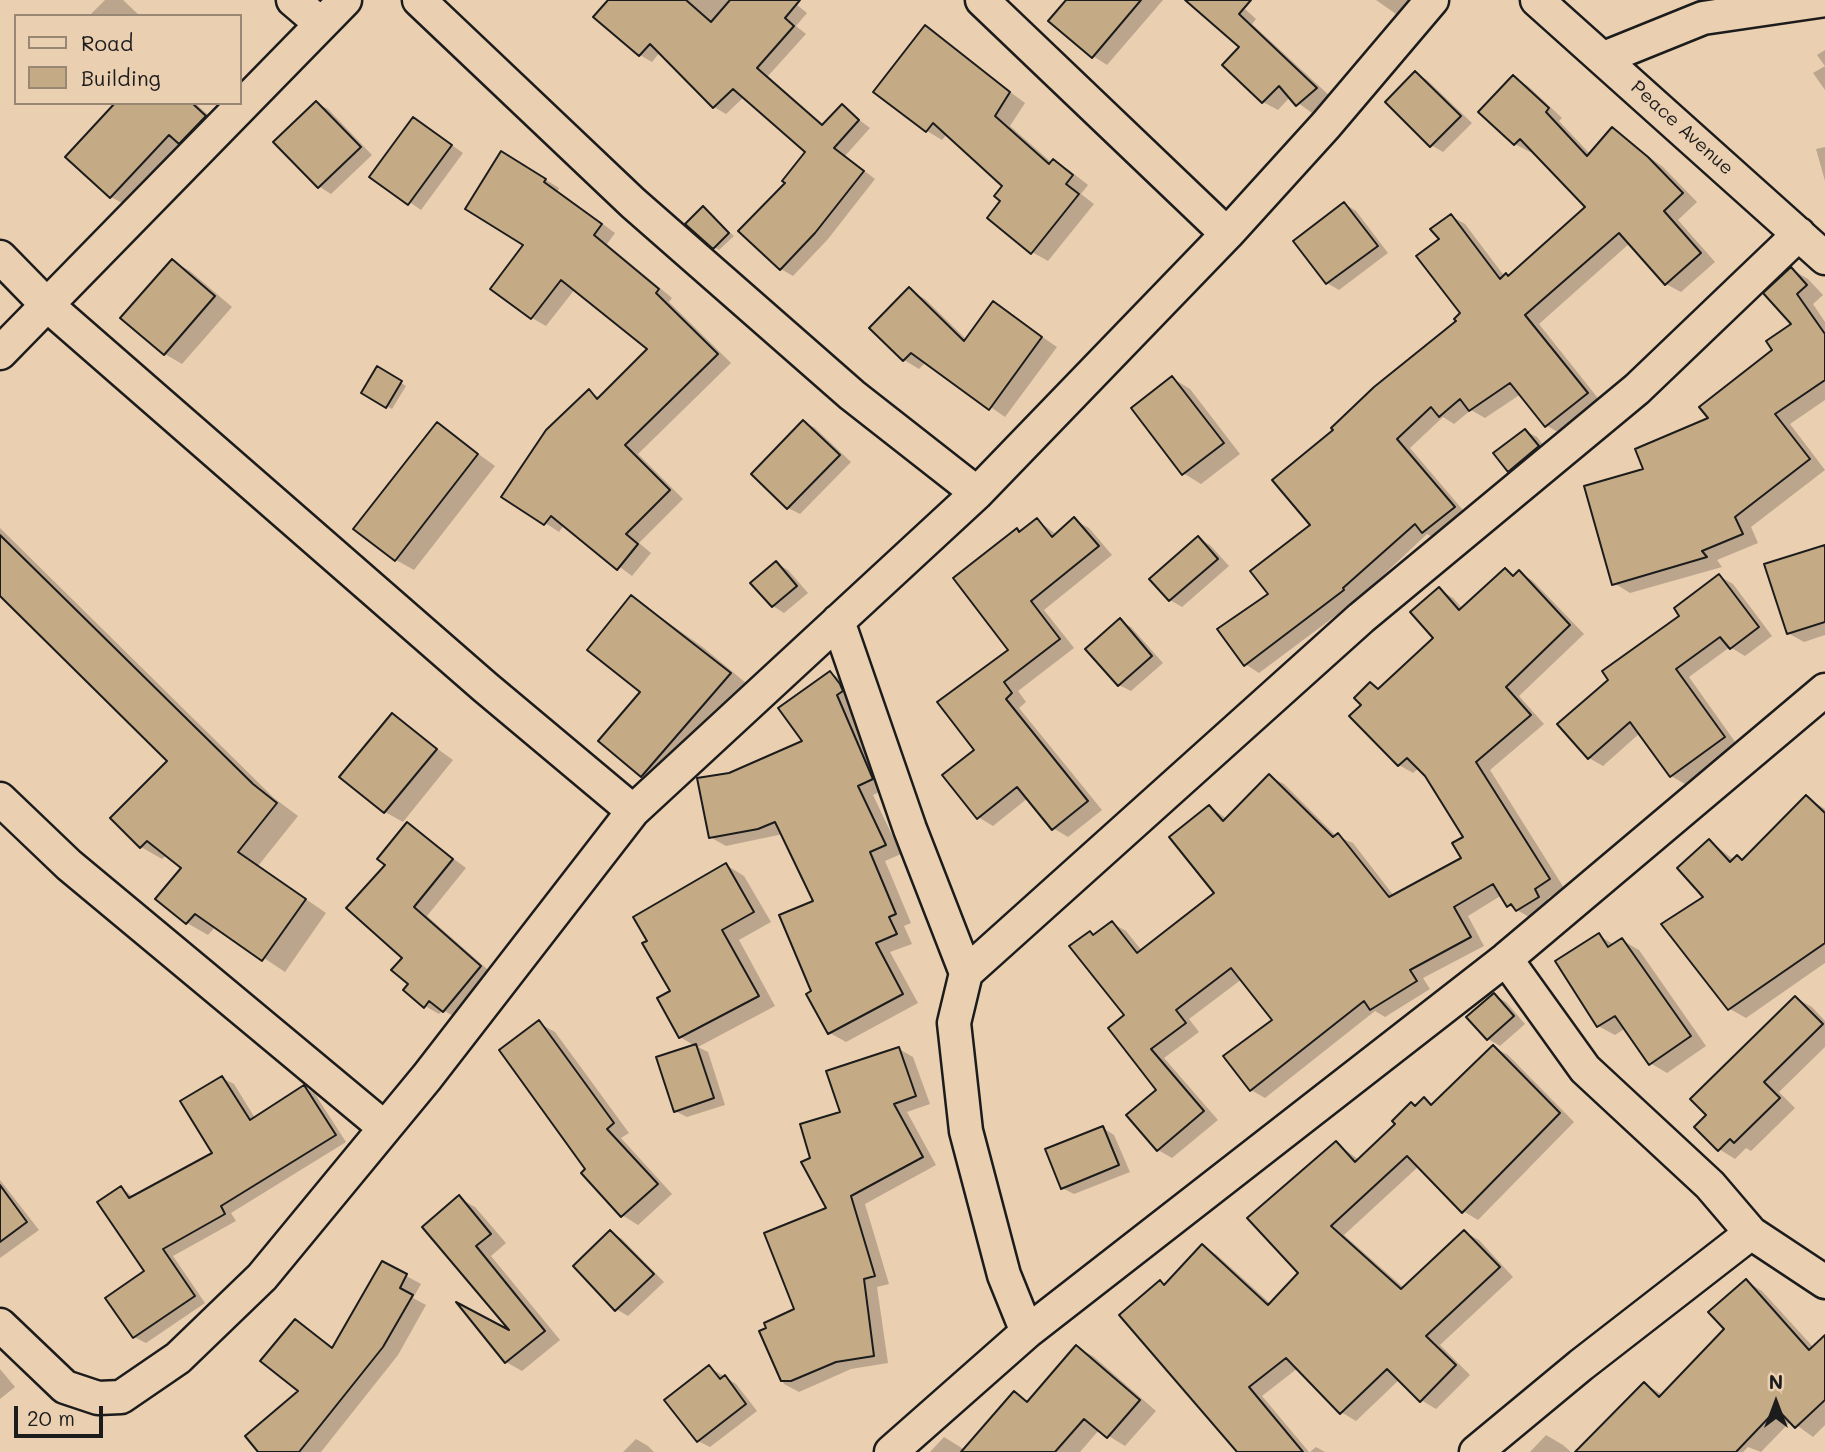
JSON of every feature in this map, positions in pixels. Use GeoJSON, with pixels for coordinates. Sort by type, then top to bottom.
{"type":"FeatureCollection","features":[{"type":"Feature","properties":{"kind":"street"},"geometry":{"type":"LineString","coordinates":[[293,0],[320,23]]}},
{"type":"Feature","properties":{"kind":"street"},"geometry":{"type":"LineString","coordinates":[[242,103],[345,0]]}},
{"type":"Feature","properties":{"kind":"street"},"geometry":{"type":"LineString","coordinates":[[419,0],[633,203],[852,395],[977,493]]}},
{"type":"Feature","properties":{"kind":"street"},"geometry":{"type":"LineString","coordinates":[[982,0],[1227,234]]}},
{"type":"Feature","properties":{"kind":"street"},"geometry":{"type":"LineString","coordinates":[[0,1325],[65,1387],[98,1398],[121,1397],[178,1358],[262,1277],[384,1128],[633,811],[977,493],[1227,234],[1326,125],[1432,0]]}},
{"type":"Feature","properties":{"kind":"street","name":"Peace Avenue"},"geometry":{"type":"LineString","coordinates":[[1537,0],[1825,258]]}},
{"type":"Feature","properties":{"kind":"street"},"geometry":{"type":"LineString","coordinates":[[1604,58],[1703,18],[1825,0]]}},
{"type":"Feature","properties":{"kind":"street"},"geometry":{"type":"LineString","coordinates":[[0,353],[240,105]]}},
{"type":"Feature","properties":{"kind":"street"},"geometry":{"type":"LineString","coordinates":[[1027,1332],[1004,1275],[966,1131],[954,1023],[966,973],[1361,618],[1637,389],[1799,234]]}},
{"type":"Feature","properties":{"kind":"street"},"geometry":{"type":"LineString","coordinates":[[0,257],[46,304],[485,687],[633,811]]}},
{"type":"Feature","properties":{"kind":"street"},"geometry":{"type":"LineString","coordinates":[[838,621],[910,829],[966,973]]}},
{"type":"Feature","properties":{"kind":"street"},"geometry":{"type":"LineString","coordinates":[[891,1452],[1027,1332],[1506,959],[1820,704]]}},
{"type":"Feature","properties":{"kind":"street"},"geometry":{"type":"LineString","coordinates":[[0,799],[69,865],[384,1128]]}},
{"type":"Feature","properties":{"kind":"street"},"geometry":{"type":"LineString","coordinates":[[1506,959],[1585,1069],[1710,1185],[1751,1233],[1825,1282]]}},
{"type":"Feature","properties":{"kind":"street"},"geometry":{"type":"LineString","coordinates":[[1476,1452],[1581,1365],[1751,1233]]}},
{"type":"Feature","properties":{"kind":"building"},"geometry":{"type":"Polygon","coordinates":[[[608,0],[686,0],[711,22],[730,0],[800,0],[785,18],[794,26],[757,68],[822,125],[842,104],[859,120],[834,148],[864,171],[815,233],[780,270],[738,231],[785,183],[782,181],[805,152],[733,89],[713,108],[650,44],[639,56],[593,17],[608,0]]]}},
{"type":"Feature","properties":{"kind":"building"},"geometry":{"type":"Polygon","coordinates":[[[1066,0],[1141,0],[1092,58],[1048,21],[1066,0]]]}},
{"type":"Feature","properties":{"kind":"building"},"geometry":{"type":"Polygon","coordinates":[[[1185,0],[1251,0],[1239,14],[1317,88],[1296,106],[1279,86],[1262,103],[1222,65],[1239,47],[1185,0]]]}},
{"type":"Feature","properties":{"kind":"building"},"geometry":{"type":"Polygon","coordinates":[[[925,25],[1010,92],[995,116],[1049,164],[1053,159],[1073,175],[1066,184],[1079,194],[1031,254],[987,218],[1000,201],[994,196],[1002,186],[933,123],[926,132],[873,92],[925,25]]]}},
{"type":"Feature","properties":{"kind":"building"},"geometry":{"type":"Polygon","coordinates":[[[1415,71],[1461,116],[1430,147],[1385,102],[1415,71]]]}},
{"type":"Feature","properties":{"kind":"building"},"geometry":{"type":"Polygon","coordinates":[[[1513,75],[1549,108],[1546,112],[1587,156],[1612,127],[1648,157],[1683,193],[1664,211],[1701,253],[1665,285],[1619,233],[1525,315],[1588,393],[1545,427],[1510,383],[1469,411],[1460,399],[1439,417],[1431,407],[1397,439],[1455,507],[1422,533],[1415,524],[1343,588],[1344,590],[1244,666],[1217,629],[1268,594],[1250,571],[1310,525],[1272,480],[1333,430],[1331,428],[1374,387],[1456,321],[1454,319],[1460,313],[1416,256],[1439,239],[1430,229],[1451,214],[1500,279],[1506,273],[1508,276],[1585,207],[1520,139],[1514,145],[1478,112],[1513,75]]]}},
{"type":"Feature","properties":{"kind":"building"},"geometry":{"type":"Polygon","coordinates":[[[316,101],[361,147],[318,188],[273,142],[316,101]]]}},
{"type":"Feature","properties":{"kind":"building"},"geometry":{"type":"Polygon","coordinates":[[[113,105],[194,105],[206,116],[179,144],[169,135],[110,198],[65,157],[113,105]]]}},
{"type":"Feature","properties":{"kind":"building"},"geometry":{"type":"Polygon","coordinates":[[[413,117],[452,145],[408,205],[369,177],[413,117]]]}},
{"type":"Feature","properties":{"kind":"building"},"geometry":{"type":"Polygon","coordinates":[[[501,151],[546,179],[544,182],[602,224],[594,235],[659,289],[656,293],[718,354],[625,445],[670,490],[626,534],[638,544],[617,570],[551,516],[544,525],[501,497],[546,430],[589,389],[597,399],[647,349],[561,280],[531,319],[490,289],[523,245],[465,209],[501,151]]]}},
{"type":"Feature","properties":{"kind":"building"},"geometry":{"type":"Polygon","coordinates":[[[1344,202],[1378,246],[1326,284],[1293,241],[1344,202]]]}},
{"type":"Feature","properties":{"kind":"building"},"geometry":{"type":"Polygon","coordinates":[[[703,206],[729,233],[713,249],[685,224],[703,206]]]}},
{"type":"Feature","properties":{"kind":"building"},"geometry":{"type":"Polygon","coordinates":[[[172,259],[215,296],[164,355],[120,318],[172,259]]]}},
{"type":"Feature","properties":{"kind":"building"},"geometry":{"type":"Polygon","coordinates":[[[1791,267],[1807,285],[1797,294],[1825,334],[1825,380],[1775,414],[1810,459],[1735,517],[1743,534],[1702,551],[1707,557],[1612,585],[1584,486],[1643,469],[1635,449],[1708,418],[1699,407],[1772,350],[1766,341],[1791,324],[1763,293],[1791,267]]]}},
{"type":"Feature","properties":{"kind":"building"},"geometry":{"type":"Polygon","coordinates":[[[909,287],[964,341],[993,301],[1042,337],[989,410],[911,353],[903,361],[869,328],[909,287]]]}},
{"type":"Feature","properties":{"kind":"building"},"geometry":{"type":"Polygon","coordinates":[[[377,366],[402,381],[386,408],[361,393],[377,366]]]}},
{"type":"Feature","properties":{"kind":"building"},"geometry":{"type":"Polygon","coordinates":[[[1172,376],[1224,443],[1182,475],[1131,408],[1172,376]]]}},
{"type":"Feature","properties":{"kind":"building"},"geometry":{"type":"Polygon","coordinates":[[[803,420],[840,455],[787,509],[751,474],[803,420]]]}},
{"type":"Feature","properties":{"kind":"building"},"geometry":{"type":"Polygon","coordinates":[[[437,422],[478,454],[395,561],[353,529],[437,422]]]}},
{"type":"Feature","properties":{"kind":"building"},"geometry":{"type":"Polygon","coordinates":[[[1525,429],[1539,446],[1508,472],[1493,453],[1525,429]]]}},
{"type":"Feature","properties":{"kind":"building"},"geometry":{"type":"Polygon","coordinates":[[[1074,517],[1099,546],[1031,601],[1060,639],[1004,682],[1012,693],[1006,699],[1088,801],[1052,830],[1017,787],[977,819],[942,775],[974,750],[937,702],[1008,650],[953,578],[1017,528],[1019,532],[1037,518],[1052,537],[1074,517]]]}},
{"type":"Feature","properties":{"kind":"building"},"geometry":{"type":"Polygon","coordinates":[[[0,535],[253,784],[277,803],[238,852],[306,899],[262,961],[195,914],[186,924],[155,899],[181,868],[147,841],[140,848],[110,818],[167,761],[0,596],[0,535]]]}},
{"type":"Feature","properties":{"kind":"building"},"geometry":{"type":"Polygon","coordinates":[[[1198,536],[1218,559],[1169,601],[1149,579],[1198,536]]]}},
{"type":"Feature","properties":{"kind":"building"},"geometry":{"type":"Polygon","coordinates":[[[1825,545],[1825,622],[1787,634],[1764,564],[1825,545]]]}},
{"type":"Feature","properties":{"kind":"building"},"geometry":{"type":"Polygon","coordinates":[[[776,561],[797,586],[772,607],[750,583],[776,561]]]}},
{"type":"Feature","properties":{"kind":"building"},"geometry":{"type":"Polygon","coordinates":[[[1505,568],[1513,576],[1519,570],[1570,625],[1506,687],[1531,715],[1476,762],[1550,879],[1535,889],[1539,897],[1516,911],[1511,904],[1507,907],[1493,884],[1454,907],[1471,937],[1410,970],[1417,981],[1370,1010],[1364,1001],[1250,1091],[1223,1056],[1272,1020],[1231,968],[1176,1010],[1186,1023],[1151,1049],[1204,1111],[1157,1151],[1126,1115],[1156,1090],[1108,1028],[1124,1015],[1069,946],[1090,931],[1093,935],[1112,921],[1137,953],[1214,893],[1169,837],[1209,805],[1223,821],[1269,774],[1333,837],[1338,833],[1389,897],[1461,858],[1452,843],[1463,837],[1425,776],[1407,758],[1398,766],[1349,716],[1361,705],[1354,698],[1370,682],[1378,689],[1433,638],[1410,612],[1439,587],[1459,610],[1505,568]]]}},
{"type":"Feature","properties":{"kind":"building"},"geometry":{"type":"Polygon","coordinates":[[[1719,574],[1759,627],[1730,649],[1720,637],[1676,669],[1725,737],[1670,777],[1630,722],[1588,759],[1557,724],[1608,680],[1602,671],[1679,616],[1674,608],[1719,574]]]}},
{"type":"Feature","properties":{"kind":"building"},"geometry":{"type":"Polygon","coordinates":[[[631,595],[731,673],[641,777],[598,741],[640,692],[587,650],[631,595]]]}},
{"type":"Feature","properties":{"kind":"building"},"geometry":{"type":"Polygon","coordinates":[[[1120,618],[1152,656],[1118,686],[1085,649],[1120,618]]]}},
{"type":"Feature","properties":{"kind":"building"},"geometry":{"type":"Polygon","coordinates":[[[830,671],[843,691],[837,695],[873,779],[858,786],[886,845],[870,852],[896,914],[889,917],[897,934],[876,943],[903,994],[828,1034],[806,994],[811,991],[779,915],[813,901],[775,822],[758,829],[709,838],[697,778],[729,773],[802,741],[778,708],[830,671]]]}},
{"type":"Feature","properties":{"kind":"building"},"geometry":{"type":"Polygon","coordinates":[[[392,713],[437,749],[384,813],[339,777],[392,713]]]}},
{"type":"Feature","properties":{"kind":"building"},"geometry":{"type":"Polygon","coordinates":[[[1806,795],[1825,813],[1825,943],[1728,1010],[1661,924],[1703,897],[1677,868],[1709,839],[1730,862],[1737,855],[1742,860],[1806,795]]]}},
{"type":"Feature","properties":{"kind":"building"},"geometry":{"type":"Polygon","coordinates":[[[407,822],[453,859],[414,907],[481,966],[443,1012],[429,1001],[424,1008],[403,990],[408,984],[391,970],[402,958],[346,908],[385,865],[377,859],[407,822]]]}},
{"type":"Feature","properties":{"kind":"building"},"geometry":{"type":"Polygon","coordinates":[[[726,863],[754,912],[722,930],[759,996],[679,1038],[657,998],[670,991],[642,943],[647,941],[633,917],[726,863]]]}},
{"type":"Feature","properties":{"kind":"building"},"geometry":{"type":"Polygon","coordinates":[[[1599,933],[1608,947],[1622,938],[1691,1036],[1649,1065],[1615,1016],[1597,1027],[1555,961],[1599,933]]]}},
{"type":"Feature","properties":{"kind":"building"},"geometry":{"type":"Polygon","coordinates":[[[1494,993],[1514,1016],[1487,1040],[1466,1017],[1494,993]]]}},
{"type":"Feature","properties":{"kind":"building"},"geometry":{"type":"Polygon","coordinates":[[[1795,996],[1823,1024],[1764,1082],[1780,1098],[1734,1143],[1730,1139],[1718,1151],[1694,1127],[1706,1115],[1690,1099],[1795,996]]]}},
{"type":"Feature","properties":{"kind":"building"},"geometry":{"type":"Polygon","coordinates":[[[539,1020],[614,1123],[607,1129],[658,1184],[621,1217],[581,1173],[585,1169],[499,1050],[539,1020]]]}},
{"type":"Feature","properties":{"kind":"building"},"geometry":{"type":"Polygon","coordinates":[[[696,1044],[714,1098],[674,1112],[656,1057],[696,1044]]]}},
{"type":"Feature","properties":{"kind":"building"},"geometry":{"type":"Polygon","coordinates":[[[1493,1045],[1560,1113],[1462,1213],[1407,1156],[1331,1226],[1401,1289],[1464,1230],[1500,1267],[1426,1336],[1456,1365],[1420,1402],[1387,1369],[1340,1414],[1286,1358],[1249,1387],[1303,1452],[1237,1452],[1119,1315],[1160,1280],[1164,1285],[1202,1244],[1268,1305],[1298,1273],[1247,1218],[1336,1141],[1355,1162],[1395,1124],[1392,1121],[1411,1102],[1415,1106],[1424,1097],[1431,1105],[1493,1045]]]}},
{"type":"Feature","properties":{"kind":"building"},"geometry":{"type":"Polygon","coordinates":[[[899,1047],[916,1096],[894,1104],[923,1157],[851,1196],[875,1276],[864,1279],[874,1356],[836,1362],[791,1381],[781,1381],[759,1331],[766,1328],[764,1323],[794,1309],[764,1233],[826,1208],[801,1162],[810,1158],[800,1124],[840,1112],[826,1071],[899,1047]]]}},
{"type":"Feature","properties":{"kind":"building"},"geometry":{"type":"Polygon","coordinates":[[[222,1076],[250,1120],[304,1085],[336,1135],[221,1206],[225,1214],[163,1249],[195,1296],[133,1338],[105,1298],[144,1271],[97,1202],[121,1186],[129,1198],[212,1153],[180,1101],[222,1076]]]}},
{"type":"Feature","properties":{"kind":"building"},"geometry":{"type":"Polygon","coordinates":[[[1103,1126],[1119,1165],[1061,1189],[1045,1149],[1103,1126]]]}},
{"type":"Feature","properties":{"kind":"building"},"geometry":{"type":"Polygon","coordinates":[[[0,1185],[27,1222],[0,1242],[0,1185]]]}},
{"type":"Feature","properties":{"kind":"building"},"geometry":{"type":"Polygon","coordinates":[[[459,1195],[491,1234],[476,1246],[545,1331],[505,1363],[456,1302],[509,1330],[422,1227],[459,1195]]]}},
{"type":"Feature","properties":{"kind":"building"},"geometry":{"type":"Polygon","coordinates":[[[610,1230],[654,1274],[615,1311],[573,1266],[610,1230]]]}},
{"type":"Feature","properties":{"kind":"building"},"geometry":{"type":"Polygon","coordinates":[[[382,1261],[407,1274],[400,1288],[413,1295],[383,1347],[299,1452],[258,1452],[245,1436],[298,1391],[260,1361],[295,1319],[332,1348],[382,1261]]]}},
{"type":"Feature","properties":{"kind":"building"},"geometry":{"type":"Polygon","coordinates":[[[1746,1279],[1809,1350],[1825,1335],[1825,1400],[1795,1428],[1777,1409],[1736,1452],[1575,1452],[1644,1382],[1659,1397],[1724,1329],[1708,1312],[1746,1279]]]}},
{"type":"Feature","properties":{"kind":"building"},"geometry":{"type":"Polygon","coordinates":[[[1076,1345],[1140,1400],[1107,1438],[1084,1419],[1055,1452],[961,1452],[1014,1391],[1027,1402],[1076,1345]]]}},
{"type":"Feature","properties":{"kind":"building"},"geometry":{"type":"Polygon","coordinates":[[[709,1365],[720,1379],[725,1375],[746,1404],[697,1442],[664,1400],[709,1365]]]}}]}
